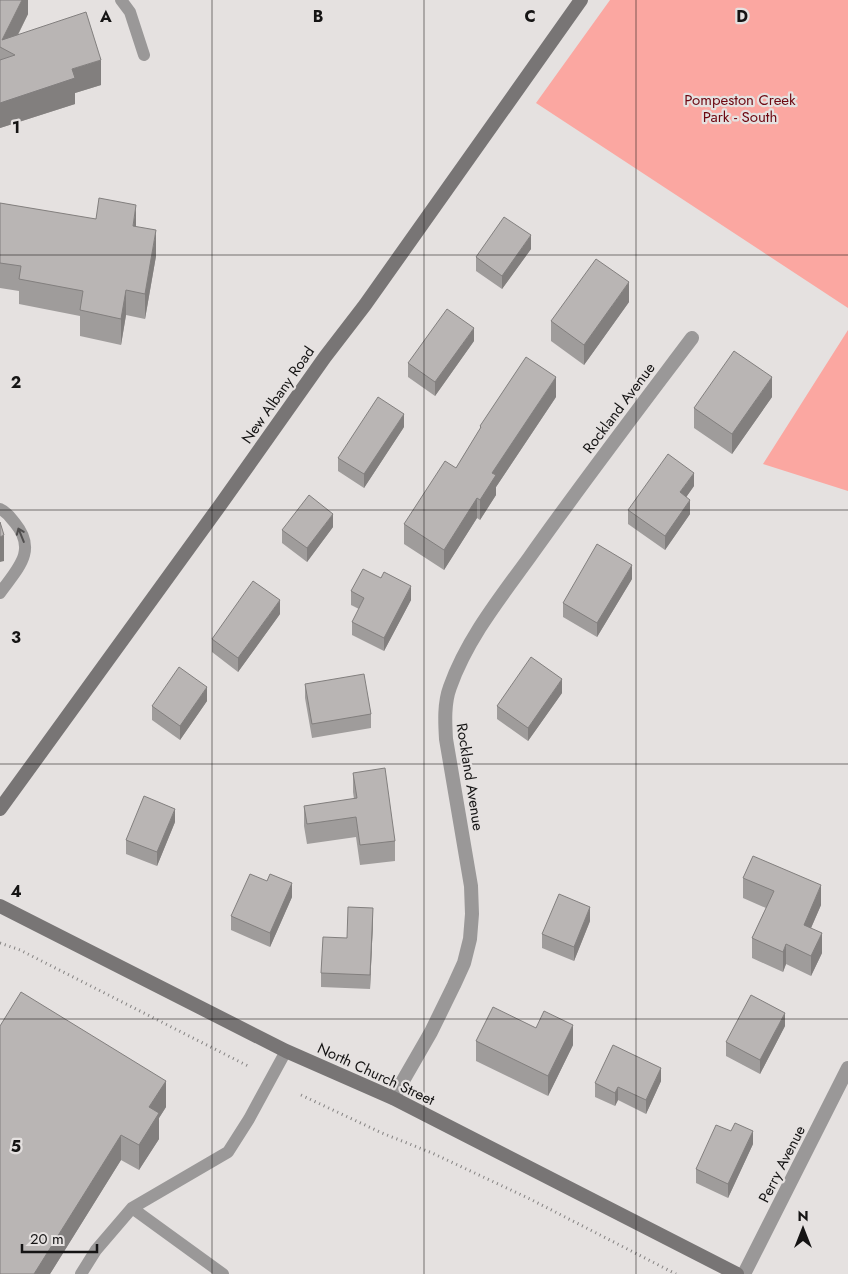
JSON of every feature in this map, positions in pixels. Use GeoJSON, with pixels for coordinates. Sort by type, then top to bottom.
{"type":"FeatureCollection","features":[{"type":"Feature","properties":{"kind":"main road","name":"New Albany Road"},"geometry":{"type":"LineString","coordinates":[[0,809],[221,504],[324,357],[365,304],[581,0]]}},
{"type":"Feature","properties":{"kind":"main road","name":"North Church Street"},"geometry":{"type":"LineString","coordinates":[[0,906],[286,1051],[393,1098],[737,1274]]}},
{"type":"Feature","properties":{"kind":"street","name":"Rockland Avenue"},"geometry":{"type":"LineString","coordinates":[[393,1098],[446,1001],[464,963],[470,939],[472,914],[471,886],[446,739],[445,715],[449,689],[460,662],[477,633],[517,575],[654,386],[692,338]]}},
{"type":"Feature","properties":{"kind":"street","name":"Perry Avenue"},"geometry":{"type":"LineString","coordinates":[[744,1274],[848,1068]]}},
{"type":"Feature","properties":{"kind":"lane"},"geometry":{"type":"LineString","coordinates":[[121,0],[130,12],[144,55]]}},
{"type":"Feature","properties":{"kind":"lane"},"geometry":{"type":"LineString","coordinates":[[0,509],[6,512],[21,530],[26,549],[21,562],[0,593]]}},
{"type":"Feature","properties":{"kind":"lane"},"geometry":{"type":"LineString","coordinates":[[81,1274],[96,1250],[132,1208],[228,1152],[249,1119],[286,1051]]}},
{"type":"Feature","properties":{"kind":"lane"},"geometry":{"type":"LineString","coordinates":[[132,1208],[223,1274]]}},
{"type":"Feature","properties":{"kind":"path"},"geometry":{"type":"LineString","coordinates":[[0,943],[20,950],[250,1067]]}},
{"type":"Feature","properties":{"kind":"path"},"geometry":{"type":"LineString","coordinates":[[301,1095],[512,1190],[676,1274]]}},
{"type":"Feature","properties":{"kind":"green space","name":"Pompeston Creek Park - South"},"geometry":{"type":"Polygon","coordinates":[[[610,0],[848,0],[848,308],[536,103],[610,0]]]}},
{"type":"Feature","properties":{"kind":"green space"},"geometry":{"type":"Polygon","coordinates":[[[848,330],[848,491],[763,464],[848,330]]]}},
{"type":"Feature","properties":{"kind":"building"},"geometry":{"type":"Polygon","coordinates":[[[0,0],[22,0],[2,40],[86,12],[101,60],[72,69],[75,78],[0,103],[0,60],[15,55],[0,47],[0,0]]]}},
{"type":"Feature","properties":{"kind":"building"},"geometry":{"type":"Polygon","coordinates":[[[99,198],[136,205],[133,226],[156,230],[145,294],[126,290],[121,319],[80,310],[83,291],[19,279],[21,266],[0,263],[0,203],[96,219],[99,198]]]}},
{"type":"Feature","properties":{"kind":"building"},"geometry":{"type":"Polygon","coordinates":[[[504,217],[531,235],[502,276],[476,257],[504,217]]]}},
{"type":"Feature","properties":{"kind":"building"},"geometry":{"type":"Polygon","coordinates":[[[596,259],[629,282],[584,345],[551,321],[596,259]]]}},
{"type":"Feature","properties":{"kind":"building"},"geometry":{"type":"Polygon","coordinates":[[[447,309],[474,328],[435,382],[408,363],[447,309]]]}},
{"type":"Feature","properties":{"kind":"building"},"geometry":{"type":"Polygon","coordinates":[[[734,351],[772,377],[732,434],[694,408],[734,351]]]}},
{"type":"Feature","properties":{"kind":"building"},"geometry":{"type":"Polygon","coordinates":[[[526,357],[556,377],[492,473],[496,475],[480,500],[477,498],[444,550],[404,524],[445,461],[456,468],[480,426],[526,357]]]}},
{"type":"Feature","properties":{"kind":"building"},"geometry":{"type":"Polygon","coordinates":[[[378,397],[404,414],[364,474],[338,458],[378,397]]]}},
{"type":"Feature","properties":{"kind":"building"},"geometry":{"type":"Polygon","coordinates":[[[668,454],[694,473],[680,492],[690,500],[665,536],[628,510],[668,454]]]}},
{"type":"Feature","properties":{"kind":"building"},"geometry":{"type":"Polygon","coordinates":[[[309,495],[333,514],[307,548],[282,530],[309,495]]]}},
{"type":"Feature","properties":{"kind":"building"},"geometry":{"type":"Polygon","coordinates":[[[0,522],[4,535],[0,537],[0,522]]]}},
{"type":"Feature","properties":{"kind":"building"},"geometry":{"type":"Polygon","coordinates":[[[597,544],[632,565],[597,623],[563,603],[597,544]]]}},
{"type":"Feature","properties":{"kind":"building"},"geometry":{"type":"Polygon","coordinates":[[[363,569],[381,578],[384,572],[411,586],[384,638],[352,622],[364,598],[351,591],[363,569]]]}},
{"type":"Feature","properties":{"kind":"building"},"geometry":{"type":"Polygon","coordinates":[[[253,581],[280,600],[238,658],[212,639],[253,581]]]}},
{"type":"Feature","properties":{"kind":"building"},"geometry":{"type":"Polygon","coordinates":[[[531,657],[562,679],[528,728],[497,706],[531,657]]]}},
{"type":"Feature","properties":{"kind":"building"},"geometry":{"type":"Polygon","coordinates":[[[179,667],[207,687],[180,726],[152,706],[179,667]]]}},
{"type":"Feature","properties":{"kind":"building"},"geometry":{"type":"Polygon","coordinates":[[[364,674],[371,714],[312,724],[305,684],[364,674]]]}},
{"type":"Feature","properties":{"kind":"building"},"geometry":{"type":"Polygon","coordinates":[[[385,768],[395,841],[360,845],[356,817],[307,824],[304,806],[357,798],[353,773],[385,768]]]}},
{"type":"Feature","properties":{"kind":"building"},"geometry":{"type":"Polygon","coordinates":[[[144,796],[175,809],[157,852],[126,840],[144,796]]]}},
{"type":"Feature","properties":{"kind":"building"},"geometry":{"type":"Polygon","coordinates":[[[753,856],[821,885],[804,925],[822,933],[811,956],[786,944],[783,952],[752,938],[774,891],[743,878],[753,856]]]}},
{"type":"Feature","properties":{"kind":"building"},"geometry":{"type":"Polygon","coordinates":[[[250,874],[267,881],[270,874],[292,883],[270,933],[231,916],[250,874]]]}},
{"type":"Feature","properties":{"kind":"building"},"geometry":{"type":"Polygon","coordinates":[[[559,894],[590,907],[574,947],[542,934],[559,894]]]}},
{"type":"Feature","properties":{"kind":"building"},"geometry":{"type":"Polygon","coordinates":[[[348,907],[373,908],[370,975],[321,973],[323,937],[347,938],[348,907]]]}},
{"type":"Feature","properties":{"kind":"building"},"geometry":{"type":"Polygon","coordinates":[[[21,992],[166,1081],[149,1107],[159,1113],[139,1145],[121,1135],[34,1274],[0,1274],[0,1026],[21,992]]]}},
{"type":"Feature","properties":{"kind":"building"},"geometry":{"type":"Polygon","coordinates":[[[751,995],[785,1013],[760,1060],[726,1042],[751,995]]]}},
{"type":"Feature","properties":{"kind":"building"},"geometry":{"type":"Polygon","coordinates":[[[493,1007],[536,1028],[544,1011],[573,1025],[548,1076],[476,1041],[493,1007]]]}},
{"type":"Feature","properties":{"kind":"building"},"geometry":{"type":"Polygon","coordinates":[[[613,1045],[661,1068],[646,1100],[618,1087],[615,1093],[595,1083],[613,1045]]]}},
{"type":"Feature","properties":{"kind":"building"},"geometry":{"type":"Polygon","coordinates":[[[735,1123],[753,1131],[728,1184],[696,1169],[716,1125],[731,1131],[735,1123]]]}}]}
